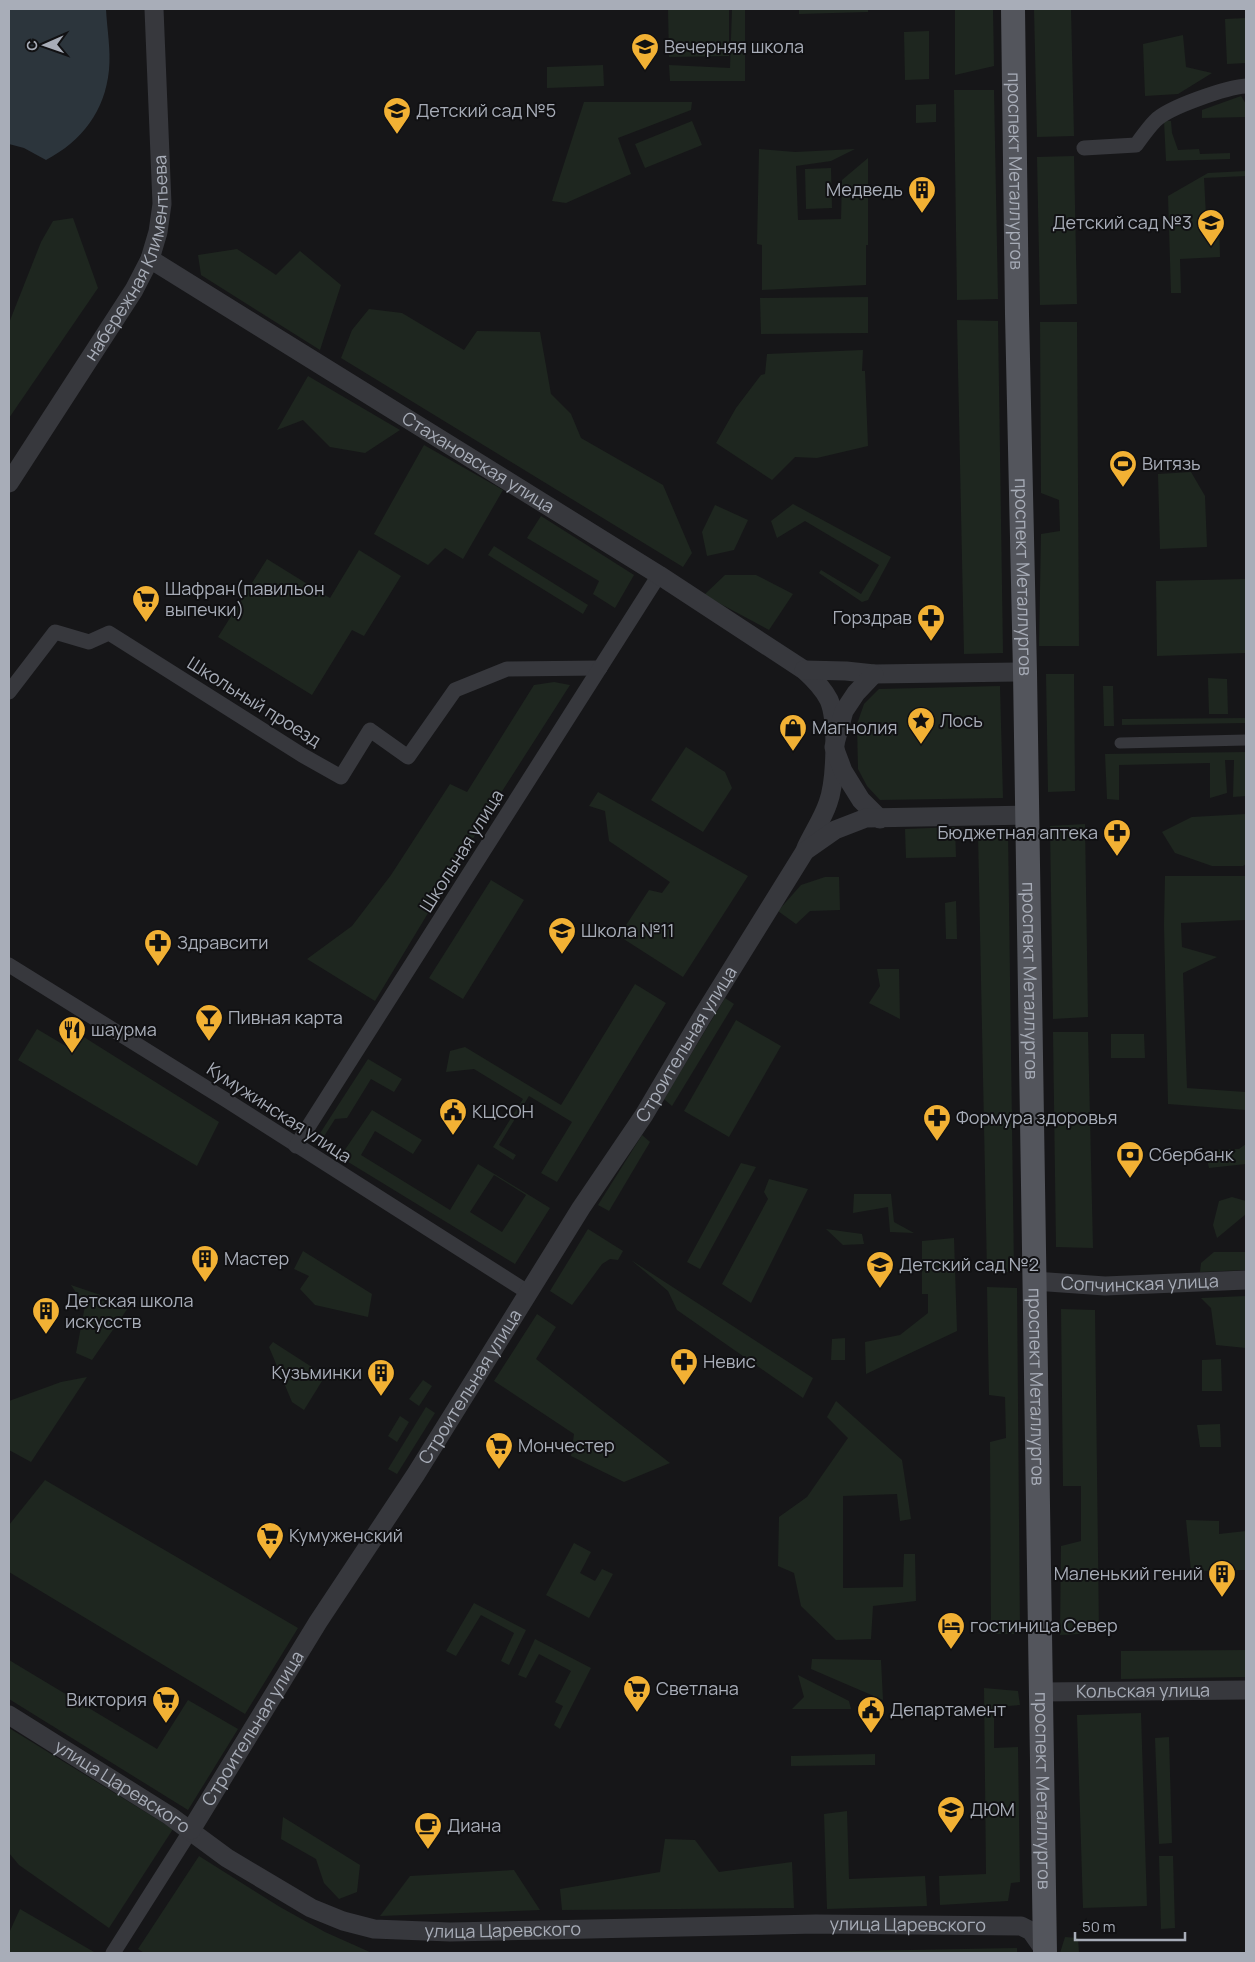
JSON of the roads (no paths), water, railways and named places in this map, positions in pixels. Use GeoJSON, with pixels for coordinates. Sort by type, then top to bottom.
{"type":"FeatureCollection","features":[{"type":"Feature","properties":{"kind":"main road","name":"проспект Металлургов"},"geometry":{"type":"LineString","coordinates":[[1013,9],[1044,1952]]}},
{"type":"Feature","properties":{"kind":"street","name":"набережная Климентьева"},"geometry":{"type":"LineString","coordinates":[[9,483],[134,290],[150,259],[158,232],[162,204],[154,9]]}},
{"type":"Feature","properties":{"kind":"street"},"geometry":{"type":"LineString","coordinates":[[1084,148],[1136,145],[1156,120],[1167,112],[1234,87],[1246,86]]}},
{"type":"Feature","properties":{"kind":"street","name":"Стахановская улица"},"geometry":{"type":"LineString","coordinates":[[150,259],[659,575],[804,670],[814,679],[829,700],[833,712],[834,747]]}},
{"type":"Feature","properties":{"kind":"street","name":"Школьная улица"},"geometry":{"type":"LineString","coordinates":[[296,1146],[659,575]]}},
{"type":"Feature","properties":{"kind":"street","name":"Школьный проезд"},"geometry":{"type":"LineString","coordinates":[[9,692],[55,632],[89,642],[109,633],[302,755],[341,777],[370,730],[408,757],[455,690],[507,669],[600,668]]}},
{"type":"Feature","properties":{"kind":"street"},"geometry":{"type":"LineString","coordinates":[[804,670],[874,674],[1025,672]]}},
{"type":"Feature","properties":{"kind":"street"},"geometry":{"type":"LineString","coordinates":[[804,851],[828,803],[834,782],[834,747],[844,711],[874,674]]}},
{"type":"Feature","properties":{"kind":"street"},"geometry":{"type":"LineString","coordinates":[[1120,743],[1246,740]]}},
{"type":"Feature","properties":{"kind":"street"},"geometry":{"type":"LineString","coordinates":[[834,747],[843,770],[861,800],[880,818]]}},
{"type":"Feature","properties":{"kind":"street","name":"Строительная улица"},"geometry":{"type":"LineString","coordinates":[[113,1953],[191,1830],[318,1622],[416,1474],[581,1208],[644,1115],[804,851],[835,830],[866,818],[1027,815]]}},
{"type":"Feature","properties":{"kind":"street","name":"Кумужинская улица"},"geometry":{"type":"LineString","coordinates":[[9,965],[226,1100],[529,1293]]}},
{"type":"Feature","properties":{"kind":"street","name":"Сопчинская улица"},"geometry":{"type":"LineString","coordinates":[[1034,1282],[1105,1286],[1246,1280]]}},
{"type":"Feature","properties":{"kind":"street","name":"Кольская улица"},"geometry":{"type":"LineString","coordinates":[[1041,1692],[1246,1690]]}},
{"type":"Feature","properties":{"kind":"street","name":"улица Царевского"},"geometry":{"type":"LineString","coordinates":[[9,1715],[191,1830],[227,1858],[311,1908],[343,1921],[374,1929],[450,1932],[816,1924],[1021,1926]]}},
{"type":"Feature","properties":{"kind":"street"},"geometry":{"type":"LineString","coordinates":[[1021,1926],[1031,1921],[1038,1912],[1044,1897]]}},
{"type":"Feature","properties":{"kind":"street"},"geometry":{"type":"LineString","coordinates":[[1021,1926],[1031,1931],[1044,1952]]}},
{"type":"Feature","properties":{"kind":"place","name":"Вечерняя школа"},"geometry":{"type":"Point","coordinates":[645,71]}},
{"type":"Feature","properties":{"kind":"place","name":"Детский сад №5"},"geometry":{"type":"Point","coordinates":[397,135]}},
{"type":"Feature","properties":{"kind":"place","name":"Медведь"},"geometry":{"type":"Point","coordinates":[922,214]}},
{"type":"Feature","properties":{"kind":"place","name":"Детский сад №3"},"geometry":{"type":"Point","coordinates":[1211,247]}},
{"type":"Feature","properties":{"kind":"place","name":"Витязь"},"geometry":{"type":"Point","coordinates":[1123,488]}},
{"type":"Feature","properties":{"kind":"place","name":"Шафран(павильон выпечки)"},"geometry":{"type":"Point","coordinates":[146,623]}},
{"type":"Feature","properties":{"kind":"place","name":"Горздрав"},"geometry":{"type":"Point","coordinates":[931,642]}},
{"type":"Feature","properties":{"kind":"place","name":"Лось"},"geometry":{"type":"Point","coordinates":[921,745]}},
{"type":"Feature","properties":{"kind":"place","name":"Магнолия"},"geometry":{"type":"Point","coordinates":[793,752]}},
{"type":"Feature","properties":{"kind":"place","name":"Бюджетная аптека"},"geometry":{"type":"Point","coordinates":[1117,857]}},
{"type":"Feature","properties":{"kind":"place","name":"Школа №11"},"geometry":{"type":"Point","coordinates":[562,955]}},
{"type":"Feature","properties":{"kind":"place","name":"Здравсити"},"geometry":{"type":"Point","coordinates":[158,967]}},
{"type":"Feature","properties":{"kind":"place","name":"Пивная карта"},"geometry":{"type":"Point","coordinates":[209,1042]}},
{"type":"Feature","properties":{"kind":"place","name":"шаурма"},"geometry":{"type":"Point","coordinates":[72,1054]}},
{"type":"Feature","properties":{"kind":"place","name":"КЦСОН"},"geometry":{"type":"Point","coordinates":[453,1136]}},
{"type":"Feature","properties":{"kind":"place","name":"Формура здоровья"},"geometry":{"type":"Point","coordinates":[937,1142]}},
{"type":"Feature","properties":{"kind":"place","name":"Сбербанк"},"geometry":{"type":"Point","coordinates":[1130,1179]}},
{"type":"Feature","properties":{"kind":"place","name":"Мастер"},"geometry":{"type":"Point","coordinates":[205,1283]}},
{"type":"Feature","properties":{"kind":"place","name":"Детский сад №2"},"geometry":{"type":"Point","coordinates":[880,1289]}},
{"type":"Feature","properties":{"kind":"place","name":"Детская школа искусств"},"geometry":{"type":"Point","coordinates":[46,1335]}},
{"type":"Feature","properties":{"kind":"place","name":"Невис"},"geometry":{"type":"Point","coordinates":[684,1386]}},
{"type":"Feature","properties":{"kind":"place","name":"Кузьминки"},"geometry":{"type":"Point","coordinates":[381,1397]}},
{"type":"Feature","properties":{"kind":"place","name":"Мончестер"},"geometry":{"type":"Point","coordinates":[499,1470]}},
{"type":"Feature","properties":{"kind":"place","name":"Кумуженский"},"geometry":{"type":"Point","coordinates":[270,1560]}},
{"type":"Feature","properties":{"kind":"place","name":"Маленький гений"},"geometry":{"type":"Point","coordinates":[1222,1598]}},
{"type":"Feature","properties":{"kind":"place","name":"гостиница Север"},"geometry":{"type":"Point","coordinates":[951,1650]}},
{"type":"Feature","properties":{"kind":"place","name":"Светлана"},"geometry":{"type":"Point","coordinates":[637,1713]}},
{"type":"Feature","properties":{"kind":"place","name":"Виктория"},"geometry":{"type":"Point","coordinates":[166,1724]}},
{"type":"Feature","properties":{"kind":"place","name":"Департамент"},"geometry":{"type":"Point","coordinates":[871,1734]}},
{"type":"Feature","properties":{"kind":"place","name":"ДЮМ"},"geometry":{"type":"Point","coordinates":[951,1834]}},
{"type":"Feature","properties":{"kind":"place","name":"Диана"},"geometry":{"type":"Point","coordinates":[428,1850]}}]}
